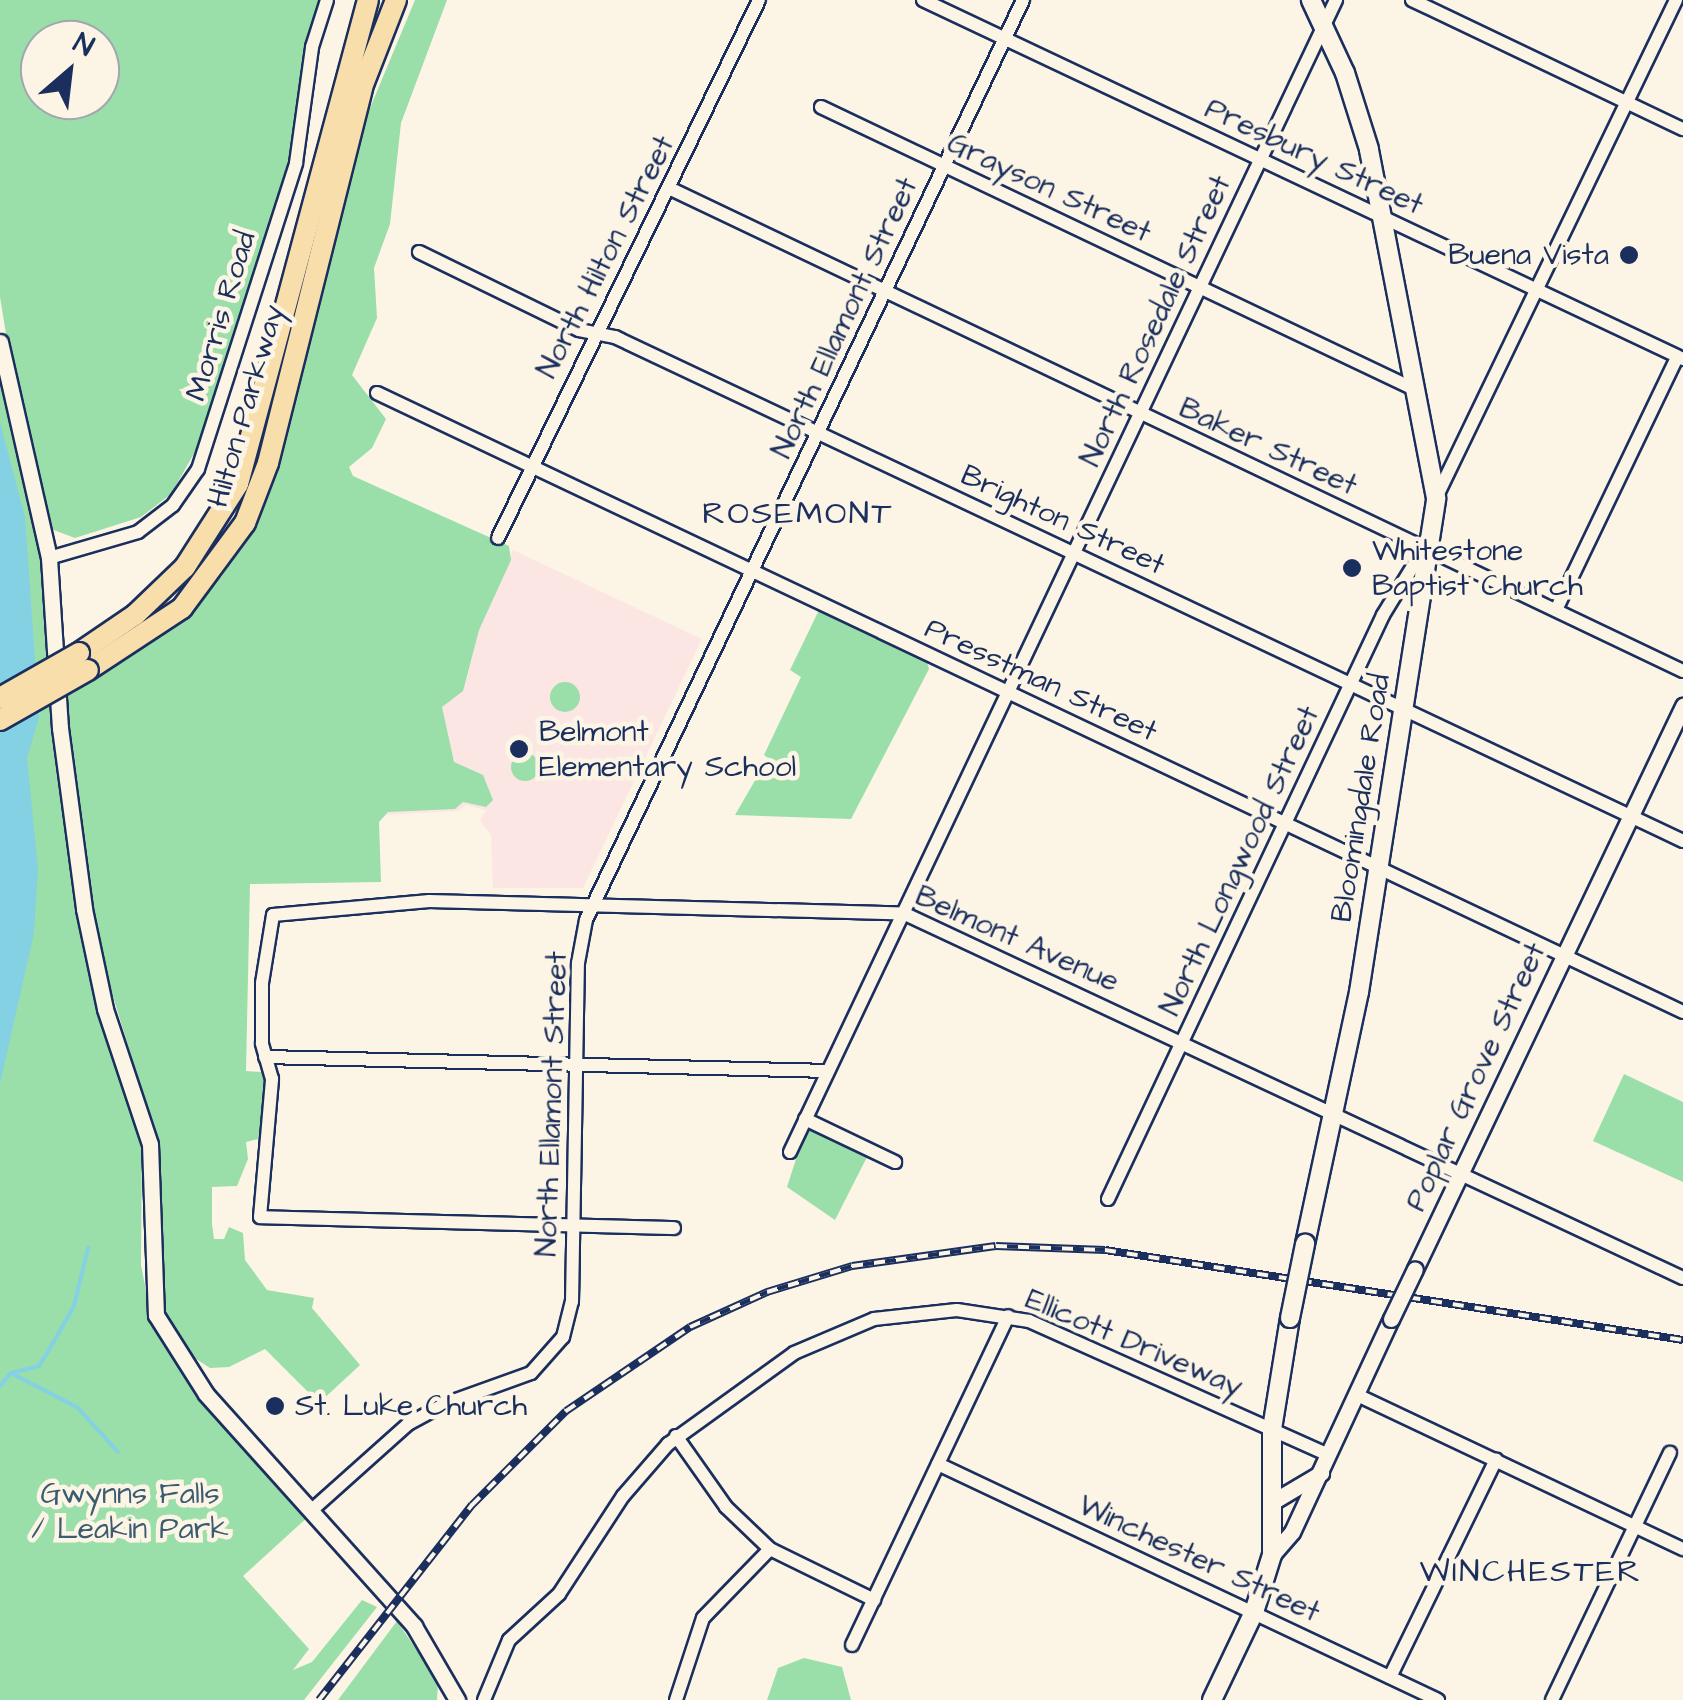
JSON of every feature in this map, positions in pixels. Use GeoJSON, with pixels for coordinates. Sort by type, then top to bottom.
{"type":"FeatureCollection","features":[{"type":"Feature","properties":{"kind":"main road","name":"Hilton Parkway"},"geometry":{"type":"LineString","coordinates":[[0,720],[83,662],[185,567],[238,484],[368,0]]}},
{"type":"Feature","properties":{"kind":"main road","name":"Hilton Parkway"},"geometry":{"type":"LineString","coordinates":[[0,698],[83,662],[182,608],[245,523],[268,463],[364,82],[396,0]]}},
{"type":"Feature","properties":{"kind":"main road","name":"Bloomingdale Road"},"geometry":{"type":"LineString","coordinates":[[1254,1612],[1272,1555],[1272,1429],[1290,1318],[1333,1114],[1378,868],[1424,548],[1436,498],[1386,219],[1358,111],[1311,0]]}},
{"type":"Feature","properties":{"kind":"main road"},"geometry":{"type":"LineString","coordinates":[[1212,1700],[1254,1612]]}},
{"type":"Feature","properties":{"kind":"street","name":"Morris Road"},"geometry":{"type":"LineString","coordinates":[[49,558],[138,532],[173,505],[198,469],[296,163],[312,47],[327,0]]}},
{"type":"Feature","properties":{"kind":"street","name":"North Hilton Street"},"geometry":{"type":"LineString","coordinates":[[498,538],[596,333],[671,189],[759,0]]}},
{"type":"Feature","properties":{"kind":"street","name":"Presbury Street"},"geometry":{"type":"LineString","coordinates":[[923,0],[1680,358]]}},
{"type":"Feature","properties":{"kind":"street","name":"North Ellamont Street"},"geometry":{"type":"LineString","coordinates":[[313,1509],[426,1412],[515,1382],[544,1363],[563,1336],[572,1302],[578,963],[594,904],[1023,0]]}},
{"type":"Feature","properties":{"kind":"street","name":"North Rosedale Street"},"geometry":{"type":"LineString","coordinates":[[790,1152],[1336,0]]}},
{"type":"Feature","properties":{"kind":"street"},"geometry":{"type":"LineString","coordinates":[[1412,0],[1683,129]]}},
{"type":"Feature","properties":{"kind":"street"},"geometry":{"type":"LineString","coordinates":[[1436,498],[1676,0]]}},
{"type":"Feature","properties":{"kind":"street","name":"Grayson Street"},"geometry":{"type":"LineString","coordinates":[[821,107],[1418,391]]}},
{"type":"Feature","properties":{"kind":"street","name":"Baker Street"},"geometry":{"type":"LineString","coordinates":[[671,189],[1683,671]]}},
{"type":"Feature","properties":{"kind":"street","name":"Brighton Street"},"geometry":{"type":"LineString","coordinates":[[420,252],[818,432],[1683,841]]}},
{"type":"Feature","properties":{"kind":"street"},"geometry":{"type":"LineString","coordinates":[[0,342],[49,558],[60,728],[84,909],[105,1009],[150,1144],[156,1315],[198,1384],[414,1626],[457,1700]]}},
{"type":"Feature","properties":{"kind":"street"},"geometry":{"type":"LineString","coordinates":[[1556,610],[1680,358]]}},
{"type":"Feature","properties":{"kind":"street","name":"Presstman Street"},"geometry":{"type":"LineString","coordinates":[[377,393],[1683,1012]]}},
{"type":"Feature","properties":{"kind":"street","name":"North Longwood Street"},"geometry":{"type":"LineString","coordinates":[[1108,1199],[1351,684],[1424,548]]}},
{"type":"Feature","properties":{"kind":"street","name":"Poplar Grove Street"},"geometry":{"type":"LineString","coordinates":[[1272,1555],[1292,1532],[1321,1473],[1683,706]]}},
{"type":"Feature","properties":{"kind":"street","name":"Belmont Avenue"},"geometry":{"type":"LineString","coordinates":[[265,1057],[262,983],[272,915],[430,901],[903,912],[1683,1278]]}},
{"type":"Feature","properties":{"kind":"street"},"geometry":{"type":"LineString","coordinates":[[674,1228],[260,1217],[271,1142],[265,1057],[828,1071]]}},
{"type":"Feature","properties":{"kind":"street"},"geometry":{"type":"LineString","coordinates":[[805,1119],[894,1162]]}},
{"type":"Feature","properties":{"kind":"street","name":"Ellicott Driveway"},"geometry":{"type":"LineString","coordinates":[[484,1700],[509,1640],[559,1594],[622,1496],[676,1436],[760,1374],[850,1327],[913,1312],[1008,1316],[1057,1331],[1329,1455]]}},
{"type":"Feature","properties":{"kind":"street"},"geometry":{"type":"LineString","coordinates":[[852,1645],[1008,1316]]}},
{"type":"Feature","properties":{"kind":"street"},"geometry":{"type":"LineString","coordinates":[[1358,1394],[1683,1549]]}},
{"type":"Feature","properties":{"kind":"street"},"geometry":{"type":"LineString","coordinates":[[676,1436],[726,1507],[770,1549],[874,1600]]}},
{"type":"Feature","properties":{"kind":"street"},"geometry":{"type":"LineString","coordinates":[[1552,1700],[1670,1452]]}},
{"type":"Feature","properties":{"kind":"street"},"geometry":{"type":"LineString","coordinates":[[1390,1677],[1496,1460]]}},
{"type":"Feature","properties":{"kind":"street","name":"Winchester Street"},"geometry":{"type":"LineString","coordinates":[[938,1464],[1438,1700]]}},
{"type":"Feature","properties":{"kind":"street"},"geometry":{"type":"LineString","coordinates":[[1274,1501],[1321,1473]]}},
{"type":"Feature","properties":{"kind":"street"},"geometry":{"type":"LineString","coordinates":[[676,1700],[703,1618],[770,1549]]}},
{"type":"Feature","properties":{"kind":"shaded area","name":"Belmont Elementary School"},"geometry":{"type":"Polygon","coordinates":[[[513,550],[702,639],[583,888],[493,888],[491,835],[480,821],[486,810],[466,805],[458,811],[379,815],[513,550]]]}},
{"type":"Feature","properties":{"kind":"green space"},"geometry":{"type":"Polygon","coordinates":[[[0,0],[320,0],[287,165],[204,436],[171,494],[141,517],[75,538],[51,529],[22,432],[0,297],[0,0]]]}},
{"type":"Feature","properties":{"kind":"green space"},"geometry":{"type":"Polygon","coordinates":[[[415,0],[447,0],[401,123],[390,224],[374,268],[377,318],[352,375],[386,419],[372,448],[349,467],[353,476],[509,546],[511,560],[479,630],[463,691],[442,707],[454,762],[483,775],[493,800],[486,807],[463,802],[455,809],[388,812],[379,822],[381,882],[250,884],[246,1071],[273,1073],[271,1136],[246,1142],[248,1159],[237,1186],[212,1187],[212,1224],[214,1239],[224,1239],[229,1227],[243,1233],[245,1260],[267,1290],[314,1298],[312,1308],[360,1365],[319,1403],[265,1349],[229,1367],[210,1368],[190,1355],[169,1321],[159,1289],[156,1137],[97,944],[65,695],[176,623],[222,576],[260,513],[360,132],[415,0]]]}},
{"type":"Feature","properties":{"kind":"green space"},"geometry":{"type":"Polygon","coordinates":[[[0,372],[42,564],[50,657],[0,686],[0,372]]]}},
{"type":"Feature","properties":{"kind":"green space"},"geometry":{"type":"Polygon","coordinates":[[[819,610],[927,662],[929,669],[851,819],[735,815],[768,758],[764,755],[801,677],[790,670],[819,610]]]}},
{"type":"Feature","properties":{"kind":"green space"},"geometry":{"type":"Polygon","coordinates":[[[565,682],[579,691],[580,697],[571,711],[565,712],[551,703],[550,697],[559,683],[565,682]]]}},
{"type":"Feature","properties":{"kind":"green space","name":"Gwynns Falls / Leakin Park"},"geometry":{"type":"Polygon","coordinates":[[[53,702],[89,974],[142,1141],[141,1265],[153,1326],[203,1399],[310,1515],[243,1576],[309,1649],[293,1670],[312,1662],[362,1600],[377,1607],[304,1700],[0,1700],[0,733],[53,702]]]}},
{"type":"Feature","properties":{"kind":"green space"},"geometry":{"type":"Polygon","coordinates":[[[525,753],[535,757],[539,767],[535,777],[525,781],[515,777],[511,767],[515,757],[525,753]]]}},
{"type":"Feature","properties":{"kind":"green space"},"geometry":{"type":"Polygon","coordinates":[[[1624,1074],[1683,1102],[1683,1182],[1593,1141],[1624,1074]]]}},
{"type":"Feature","properties":{"kind":"green space"},"geometry":{"type":"Polygon","coordinates":[[[806,1128],[867,1157],[835,1220],[787,1187],[806,1128]]]}},
{"type":"Feature","properties":{"kind":"green space"},"geometry":{"type":"Polygon","coordinates":[[[397,1621],[438,1682],[437,1700],[338,1700],[397,1621]]]}},
{"type":"Feature","properties":{"kind":"green space"},"geometry":{"type":"Polygon","coordinates":[[[804,1658],[842,1667],[851,1700],[767,1700],[778,1668],[804,1658]]]}},
{"type":"Feature","properties":{"kind":"water"},"geometry":{"type":"Polygon","coordinates":[[[0,422],[25,517],[39,717],[27,758],[38,868],[34,933],[0,1084],[0,422]]]}},
{"type":"Feature","properties":{"kind":"waterway"},"geometry":{"type":"LineString","coordinates":[[0,1386],[11,1373],[39,1366],[74,1306],[88,1248]]}},
{"type":"Feature","properties":{"kind":"waterway"},"geometry":{"type":"LineString","coordinates":[[13,1374],[78,1408],[118,1452]]}},
{"type":"Feature","properties":{"kind":"railway"},"geometry":{"type":"LineString","coordinates":[[319,1700],[472,1505],[566,1411],[690,1327],[767,1292],[852,1266],[996,1246],[1105,1250],[1683,1340]]}},
{"type":"Feature","properties":{"kind":"place","name":"Buena Vista"},"geometry":{"type":"Point","coordinates":[1629,255]}},
{"type":"Feature","properties":{"kind":"place","name":"Whitestone Baptist Church"},"geometry":{"type":"Point","coordinates":[1352,568]}},
{"type":"Feature","properties":{"kind":"place","name":"Belmont Elementary School"},"geometry":{"type":"Point","coordinates":[519,749]}},
{"type":"Feature","properties":{"kind":"place","name":"St. Luke Church"},"geometry":{"type":"Point","coordinates":[275,1406]}},
{"type":"Feature","properties":{"kind":"district","name":"ROSEMONT"},"geometry":{"type":"Point","coordinates":[798,514]}},
{"type":"Feature","properties":{"kind":"district","name":"WINCHESTER"},"geometry":{"type":"Point","coordinates":[1531,1572]}}]}
